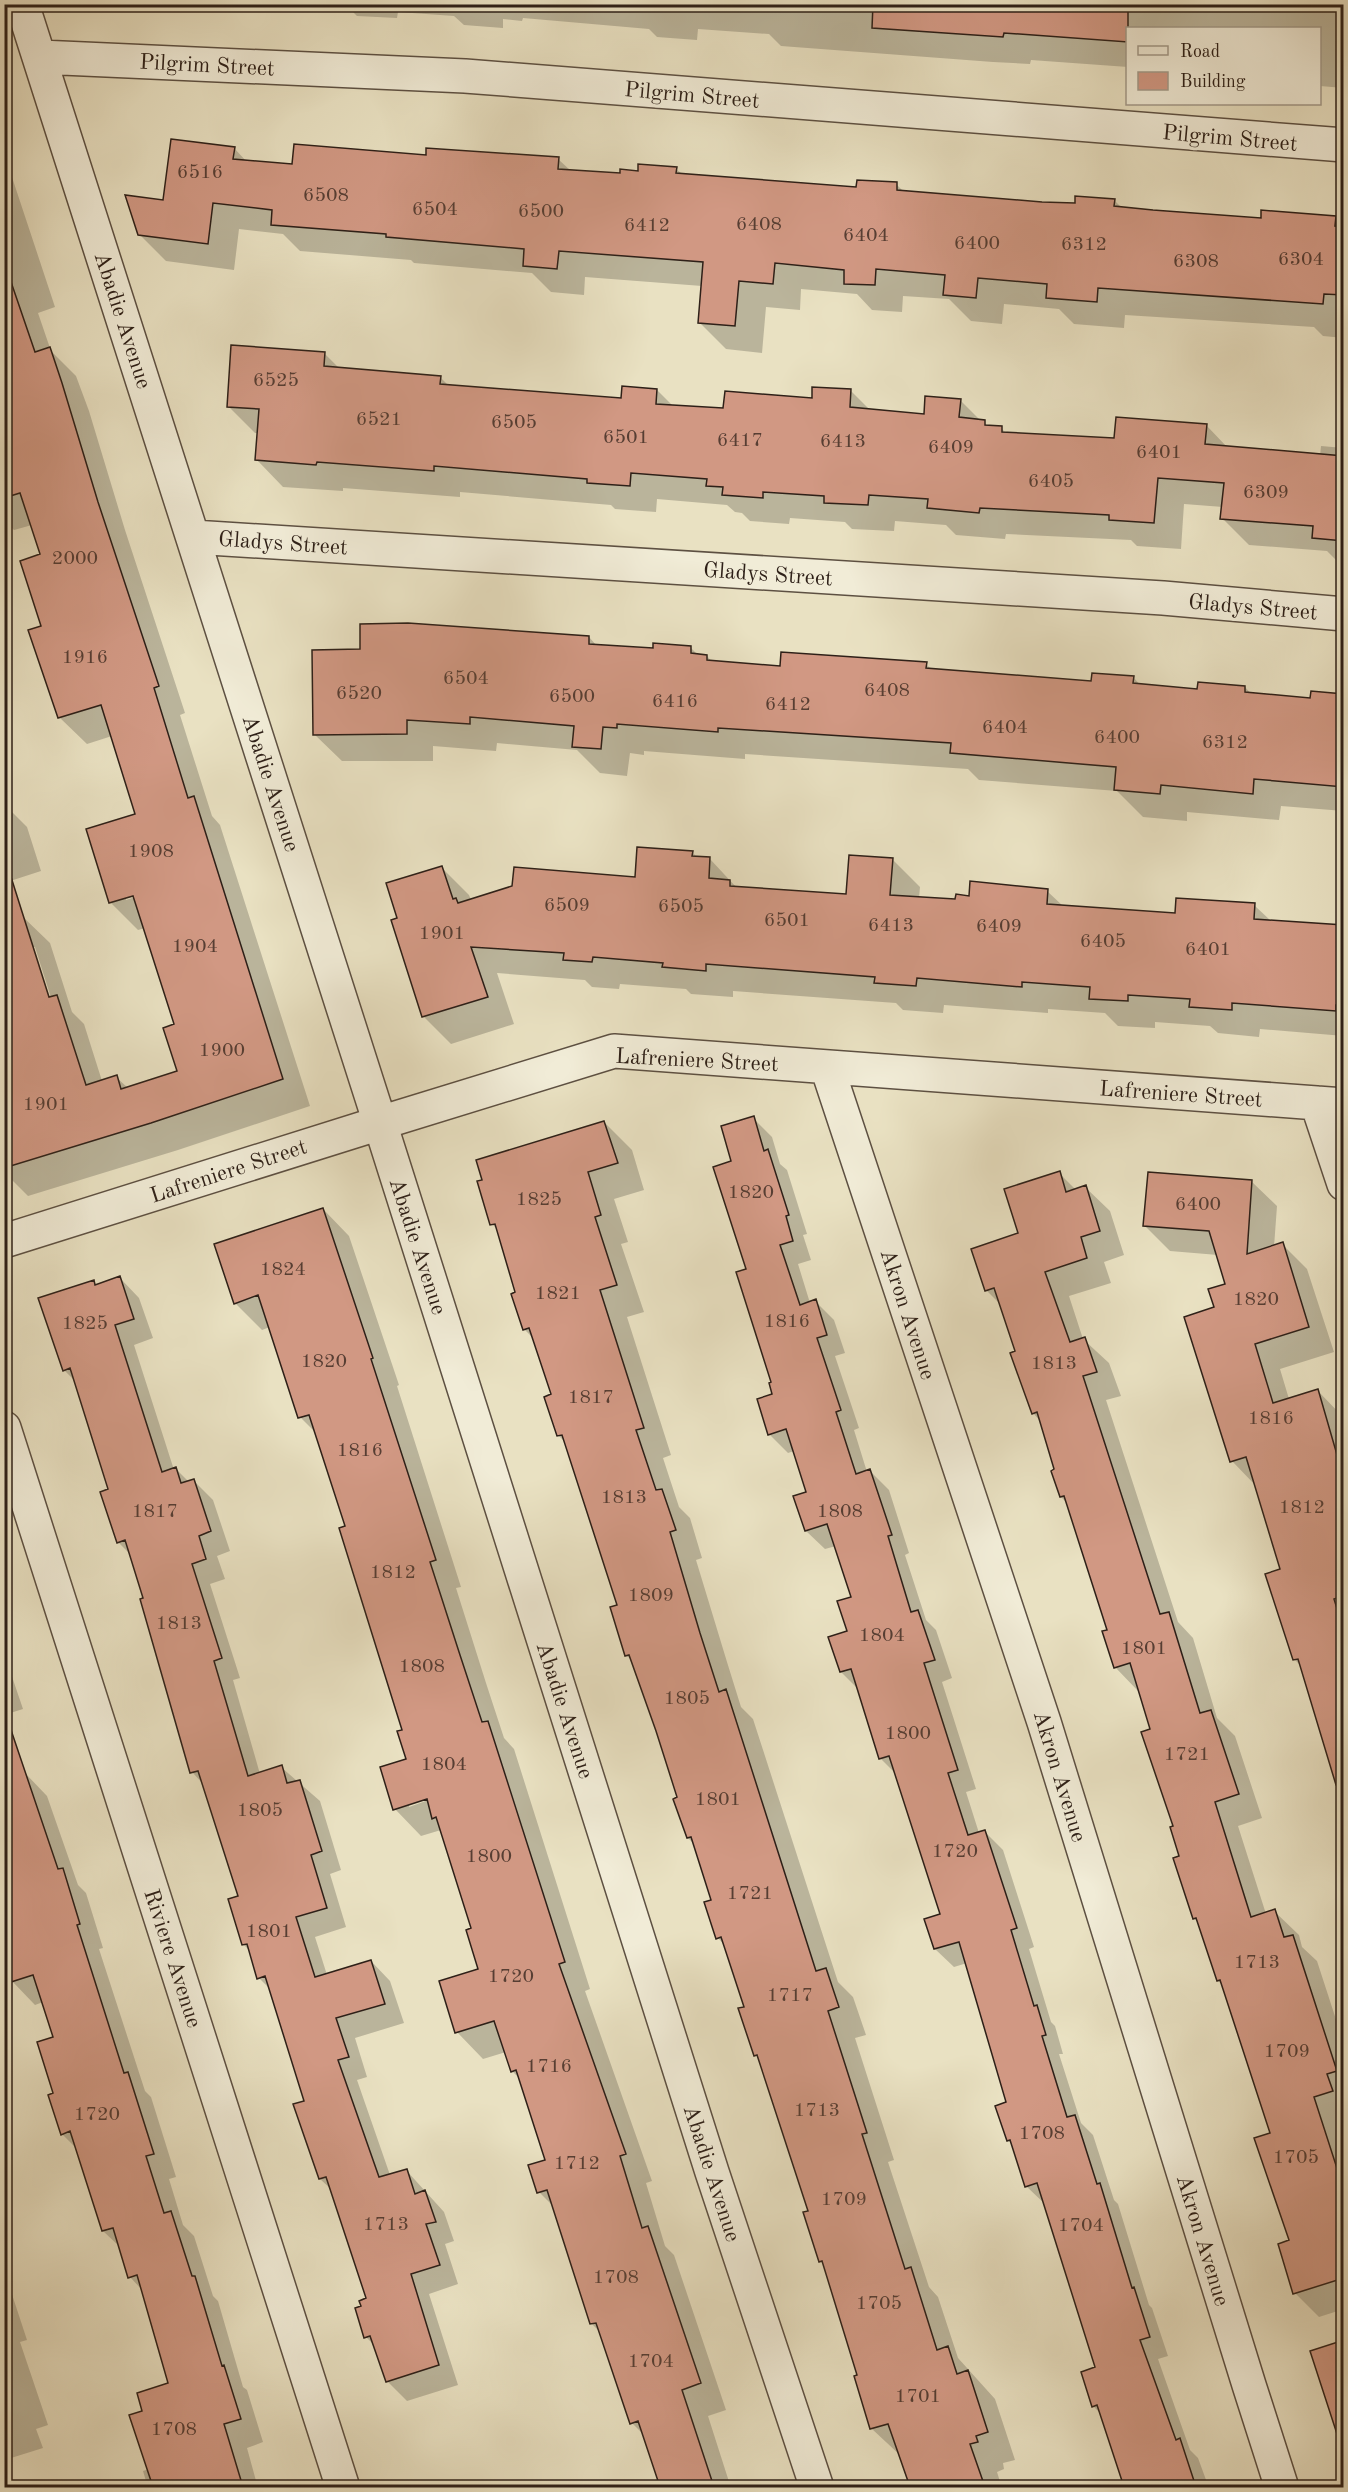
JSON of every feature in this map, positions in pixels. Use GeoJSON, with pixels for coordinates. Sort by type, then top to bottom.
{"type":"FeatureCollection","features":[{"type":"Feature","properties":{"kind":"street","name":"Abadie Avenue"},"geometry":{"type":"LineString","coordinates":[[22,4],[380,1122],[712,2172],[817,2487]]}},
{"type":"Feature","properties":{"kind":"street","name":"Pilgrim Street"},"geometry":{"type":"LineString","coordinates":[[40,57],[465,76],[1344,146]]}},
{"type":"Feature","properties":{"kind":"street","name":"Gladys Street"},"geometry":{"type":"LineString","coordinates":[[193,537],[1163,598],[1344,614]]}},
{"type":"Feature","properties":{"kind":"street","name":"Lafreniere Street"},"geometry":{"type":"LineString","coordinates":[[4,1241],[614,1051],[1330,1104]]}},
{"type":"Feature","properties":{"kind":"street","name":"Akron Avenue"},"geometry":{"type":"LineString","coordinates":[[827,1067],[1044,1722],[1282,2487]]}},
{"type":"Feature","properties":{"kind":"street"},"geometry":{"type":"LineString","coordinates":[[1330,1104],[1344,1184]]}},
{"type":"Feature","properties":{"kind":"street","name":"Riviere Avenue"},"geometry":{"type":"LineString","coordinates":[[4,1428],[343,2487]]}},
{"type":"Feature","properties":{"kind":"building"},"geometry":{"type":"Polygon","coordinates":[[[873,4],[1128,4],[1126,42],[1004,33],[1003,37],[872,28],[873,4]]]}},
{"type":"Feature","properties":{"kind":"building"},"geometry":{"type":"Polygon","coordinates":[[[171,139],[235,147],[233,159],[292,164],[294,144],[426,155],[426,148],[559,157],[558,169],[620,173],[620,169],[638,171],[638,164],[677,167],[676,173],[856,187],[857,180],[897,182],[897,190],[1042,202],[1075,203],[1075,196],[1115,199],[1114,206],[1153,210],[1261,218],[1261,210],[1336,216],[1335,226],[1344,227],[1344,295],[1324,294],[1323,304],[1098,288],[1097,302],[1046,298],[1047,284],[978,278],[976,298],[943,295],[945,275],[876,269],[875,285],[844,284],[844,270],[775,263],[773,284],[739,281],[735,326],[698,323],[703,262],[559,251],[557,269],[523,266],[524,249],[386,237],[386,234],[271,225],[272,210],[213,203],[208,244],[138,235],[125,195],[163,200],[171,139]]]}},
{"type":"Feature","properties":{"kind":"building"},"geometry":{"type":"Polygon","coordinates":[[[10,279],[35,352],[50,347],[159,686],[154,688],[188,798],[194,796],[283,1079],[151,1123],[4,1168],[4,879],[11,877],[49,997],[57,995],[86,1085],[117,1075],[121,1089],[177,1071],[163,1028],[174,1024],[133,896],[109,903],[86,829],[135,814],[101,705],[58,718],[28,630],[41,626],[20,561],[40,554],[20,493],[4,498],[4,280],[10,279]]]}},
{"type":"Feature","properties":{"kind":"building"},"geometry":{"type":"Polygon","coordinates":[[[231,345],[325,352],[324,366],[441,376],[440,384],[621,398],[622,386],[657,389],[656,404],[723,408],[725,391],[812,398],[812,387],[851,389],[850,407],[924,414],[925,396],[961,399],[959,417],[985,420],[985,425],[1002,426],[1002,432],[1114,438],[1116,417],[1207,424],[1205,444],[1344,456],[1344,541],[1312,538],[1313,526],[1220,519],[1224,483],[1158,478],[1154,523],[1109,520],[1109,515],[980,508],[979,513],[927,508],[928,499],[869,495],[868,505],[824,503],[824,496],[763,492],[763,498],[722,495],[723,487],[706,486],[707,479],[631,473],[630,486],[587,483],[587,479],[434,466],[434,471],[317,462],[316,465],[255,460],[259,409],[227,407],[231,345]]]}},
{"type":"Feature","properties":{"kind":"building"},"geometry":{"type":"Polygon","coordinates":[[[408,623],[589,636],[589,644],[653,648],[653,643],[691,646],[691,653],[707,655],[707,660],[780,666],[781,652],[927,662],[926,668],[1091,681],[1092,673],[1134,676],[1133,683],[1197,689],[1198,682],[1245,686],[1245,692],[1310,698],[1311,691],[1344,694],[1344,787],[1254,779],[1253,794],[1161,785],[1160,794],[1114,790],[1116,767],[950,753],[951,743],[718,728],[718,732],[617,724],[617,728],[603,727],[601,749],[572,747],[574,726],[470,717],[470,724],[407,720],[407,734],[313,735],[312,650],[360,649],[360,624],[408,623]]]}},
{"type":"Feature","properties":{"kind":"building"},"geometry":{"type":"Polygon","coordinates":[[[637,847],[693,851],[692,856],[710,857],[709,878],[730,880],[730,886],[846,894],[849,855],[893,858],[890,895],[955,899],[956,894],[969,896],[970,881],[1048,889],[1047,904],[1175,913],[1176,898],[1255,903],[1254,919],[1344,925],[1344,1006],[1336,1005],[1336,1011],[1232,1003],[1232,1010],[1189,1007],[1190,999],[1128,995],[1128,1001],[1089,999],[1090,987],[1022,982],[1022,987],[917,978],[916,986],[874,983],[875,977],[706,964],[706,971],[662,967],[663,963],[593,957],[592,962],[563,960],[564,953],[471,947],[488,997],[422,1017],[391,920],[397,918],[386,883],[442,866],[453,899],[456,898],[458,903],[512,886],[514,867],[635,877],[637,847]]]}},
{"type":"Feature","properties":{"kind":"building"},"geometry":{"type":"Polygon","coordinates":[[[754,1116],[764,1151],[768,1149],[789,1215],[786,1216],[793,1241],[780,1245],[800,1305],[816,1299],[827,1335],[817,1338],[841,1410],[836,1412],[856,1474],[870,1469],[892,1535],[888,1536],[911,1612],[918,1610],[935,1660],[924,1663],[958,1770],[948,1773],[968,1835],[985,1830],[1017,1928],[1011,1930],[1034,2006],[1037,2005],[1046,2035],[1042,2036],[1067,2117],[1075,2115],[1097,2184],[1100,2183],[1132,2288],[1134,2287],[1150,2337],[1140,2340],[1176,2440],[1180,2438],[1196,2487],[1124,2487],[1097,2405],[1092,2407],[1081,2372],[1095,2367],[1037,2183],[1025,2187],[1010,2140],[1007,2141],[995,2106],[1006,2102],[959,1942],[934,1949],[924,1919],[940,1914],[889,1756],[879,1759],[851,1669],[840,1672],[828,1637],[847,1631],[837,1601],[851,1597],[827,1524],[805,1531],[793,1496],[806,1492],[786,1429],[768,1435],[757,1399],[772,1394],[769,1383],[771,1382],[736,1272],[746,1269],[713,1167],[731,1161],[721,1126],[754,1116]]]}},
{"type":"Feature","properties":{"kind":"building"},"geometry":{"type":"Polygon","coordinates":[[[604,1121],[618,1163],[588,1172],[601,1215],[595,1217],[617,1285],[600,1290],[644,1428],[636,1430],[656,1490],[662,1489],[676,1530],[670,1532],[700,1633],[719,1692],[726,1689],[816,1971],[826,1968],[839,2007],[828,2011],[867,2133],[862,2134],[905,2269],[911,2267],[937,2350],[948,2346],[957,2374],[968,2370],[988,2432],[976,2436],[978,2442],[970,2444],[985,2487],[910,2487],[888,2424],[870,2429],[854,2376],[857,2375],[822,2261],[819,2262],[803,2212],[808,2211],[757,2055],[754,2056],[738,2008],[744,2007],[721,1937],[716,1939],[704,1902],[711,1900],[691,1837],[687,1838],[673,1799],[677,1797],[656,1731],[629,1655],[625,1656],[610,1607],[617,1605],[562,1435],[557,1436],[544,1397],[551,1394],[529,1328],[523,1330],[511,1294],[515,1292],[495,1224],[490,1225],[477,1181],[482,1180],[476,1160],[604,1121]]]}},
{"type":"Feature","properties":{"kind":"building"},"geometry":{"type":"Polygon","coordinates":[[[1060,1171],[1066,1192],[1086,1185],[1100,1231],[1081,1237],[1087,1258],[1045,1272],[1070,1342],[1085,1337],[1097,1372],[1083,1376],[1160,1614],[1169,1612],[1200,1713],[1211,1710],[1239,1794],[1215,1802],[1251,1917],[1275,1909],[1284,1937],[1293,1935],[1337,2071],[1327,2074],[1333,2091],[1314,2097],[1344,2190],[1344,2278],[1293,2294],[1278,2244],[1289,2240],[1254,2138],[1270,2133],[1220,1980],[1217,1981],[1196,1918],[1193,1919],[1173,1858],[1179,1856],[1170,1827],[1173,1826],[1141,1732],[1150,1729],[1130,1663],[1114,1668],[1102,1631],[1107,1630],[1064,1496],[1060,1497],[1051,1471],[1054,1469],[1037,1412],[1032,1414],[1010,1353],[1015,1351],[994,1288],[985,1291],[971,1249],[1018,1233],[1004,1189],[1060,1171]]]}},
{"type":"Feature","properties":{"kind":"building"},"geometry":{"type":"Polygon","coordinates":[[[1148,1172],[1252,1180],[1247,1254],[1283,1242],[1309,1327],[1255,1344],[1273,1403],[1318,1389],[1344,1479],[1344,1596],[1334,1599],[1344,1631],[1344,1784],[1336,1785],[1298,1659],[1293,1660],[1265,1574],[1280,1569],[1246,1457],[1230,1462],[1184,1317],[1214,1307],[1208,1289],[1225,1284],[1209,1231],[1143,1226],[1148,1172]]]}},
{"type":"Feature","properties":{"kind":"building"},"geometry":{"type":"Polygon","coordinates":[[[323,1208],[436,1560],[430,1562],[482,1722],[488,1721],[565,1962],[559,1964],[626,2154],[620,2156],[642,2228],[648,2226],[701,2383],[682,2390],[714,2487],[660,2487],[638,2421],[630,2424],[596,2323],[590,2324],[547,2190],[537,2193],[528,2165],[545,2160],[516,2070],[511,2072],[494,2021],[455,2033],[439,1981],[478,1969],[466,1930],[471,1928],[436,1817],[432,1819],[427,1799],[393,1810],[380,1767],[406,1759],[397,1731],[402,1730],[339,1528],[345,1526],[309,1415],[298,1418],[258,1295],[234,1304],[214,1244],[323,1208]]]}},
{"type":"Feature","properties":{"kind":"building"},"geometry":{"type":"Polygon","coordinates":[[[120,1276],[134,1319],[115,1325],[162,1472],[176,1467],[181,1483],[194,1479],[211,1531],[199,1536],[206,1559],[192,1564],[222,1658],[214,1661],[248,1776],[282,1765],[287,1783],[300,1780],[322,1851],[311,1855],[327,1908],[296,1917],[315,1977],[371,1960],[385,2004],[336,2018],[349,2057],[338,2060],[379,2177],[407,2169],[415,2194],[425,2190],[436,2222],[426,2224],[440,2265],[411,2274],[439,2365],[386,2382],[370,2336],[364,2338],[355,2308],[361,2306],[359,2301],[366,2298],[326,2177],[319,2179],[293,2104],[304,2101],[265,1976],[257,1979],[247,1944],[242,1945],[228,1899],[238,1896],[198,1771],[190,1773],[125,1540],[117,1543],[100,1492],[108,1489],[70,1368],[63,1371],[38,1298],[94,1280],[95,1285],[120,1276]]]}},
{"type":"Feature","properties":{"kind":"building"},"geometry":{"type":"Polygon","coordinates":[[[10,1727],[58,1869],[63,1868],[80,1924],[77,1925],[124,2073],[128,2072],[154,2154],[146,2156],[164,2213],[171,2211],[192,2276],[195,2276],[222,2366],[224,2365],[241,2419],[224,2424],[243,2487],[153,2487],[129,2415],[142,2411],[137,2393],[168,2383],[137,2275],[128,2278],[113,2228],[102,2231],[70,2131],[61,2135],[48,2095],[53,2093],[37,2042],[53,2037],[33,1975],[11,1982],[4,1962],[4,1728],[10,1727]]]}},
{"type":"Feature","properties":{"kind":"building"},"geometry":{"type":"Polygon","coordinates":[[[1344,2340],[1344,2433],[1337,2434],[1310,2351],[1344,2340]]]}}]}
